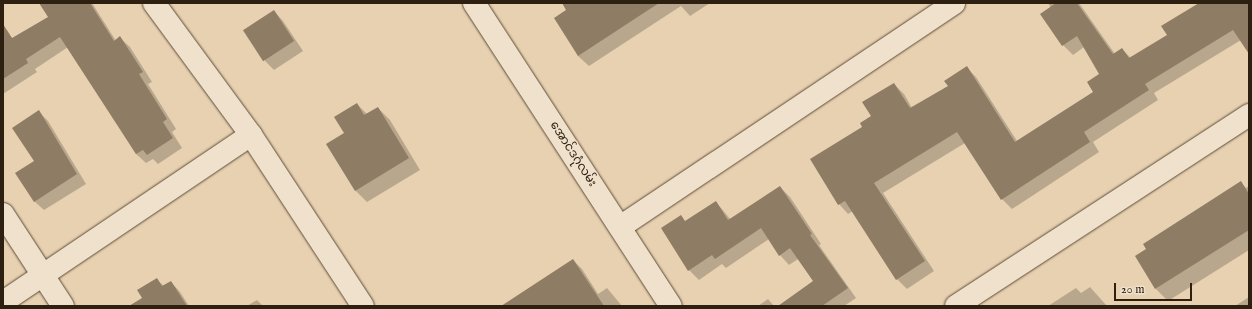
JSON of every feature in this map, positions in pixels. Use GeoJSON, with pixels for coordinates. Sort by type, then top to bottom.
{"type":"FeatureCollection","features":[{"type":"Feature","properties":{"kind":"street"},"geometry":{"type":"LineString","coordinates":[[154,3],[251,135],[363,306]]}},
{"type":"Feature","properties":{"kind":"street","name":"အောင်ဒဂုံလမ်း"},"geometry":{"type":"LineString","coordinates":[[474,3],[671,306]]}},
{"type":"Feature","properties":{"kind":"street"},"geometry":{"type":"LineString","coordinates":[[620,227],[954,3]]}},
{"type":"Feature","properties":{"kind":"street"},"geometry":{"type":"LineString","coordinates":[[956,306],[1249,115]]}},
{"type":"Feature","properties":{"kind":"street"},"geometry":{"type":"LineString","coordinates":[[3,302],[251,135]]}},
{"type":"Feature","properties":{"kind":"street"},"geometry":{"type":"LineString","coordinates":[[3,214],[63,306]]}},
{"type":"Feature","properties":{"kind":"building"},"geometry":{"type":"Polygon","coordinates":[[[39,3],[90,3],[114,41],[120,36],[143,72],[139,74],[167,119],[163,122],[173,138],[147,155],[143,150],[136,154],[60,37],[26,59],[28,63],[3,79],[3,24],[12,38],[48,17],[39,3]]]}},
{"type":"Feature","properties":{"kind":"building"},"geometry":{"type":"Polygon","coordinates":[[[562,3],[659,3],[578,56],[554,18],[566,10],[562,3]]]}},
{"type":"Feature","properties":{"kind":"building"},"geometry":{"type":"Polygon","coordinates":[[[1056,3],[1077,3],[1113,54],[1122,48],[1129,58],[1167,35],[1161,26],[1199,3],[1249,3],[1249,54],[1233,30],[1145,84],[1149,90],[1084,132],[1090,142],[1001,200],[957,132],[874,183],[925,261],[896,280],[845,201],[838,205],[810,159],[862,127],[860,123],[871,116],[862,102],[894,83],[910,108],[948,86],[944,81],[967,66],[1015,142],[1093,92],[1087,82],[1099,74],[1077,36],[1062,46],[1040,14],[1056,3]]]}},
{"type":"Feature","properties":{"kind":"building"},"geometry":{"type":"Polygon","coordinates":[[[274,10],[294,41],[263,61],[243,30],[274,10]]]}},
{"type":"Feature","properties":{"kind":"building"},"geometry":{"type":"Polygon","coordinates":[[[357,103],[364,115],[378,107],[409,158],[355,191],[326,144],[344,133],[334,117],[357,103]]]}},
{"type":"Feature","properties":{"kind":"building"},"geometry":{"type":"Polygon","coordinates":[[[39,110],[77,174],[34,202],[15,173],[34,161],[12,128],[39,110]]]}},
{"type":"Feature","properties":{"kind":"building"},"geometry":{"type":"Polygon","coordinates":[[[1241,181],[1249,194],[1249,230],[1155,289],[1135,256],[1146,249],[1143,244],[1241,181]]]}},
{"type":"Feature","properties":{"kind":"building"},"geometry":{"type":"Polygon","coordinates":[[[780,186],[812,234],[810,235],[848,288],[822,306],[778,306],[813,281],[790,248],[779,256],[761,228],[715,259],[712,255],[688,271],[661,228],[681,215],[685,221],[716,201],[728,220],[780,186]]]}},
{"type":"Feature","properties":{"kind":"building"},"geometry":{"type":"Polygon","coordinates":[[[573,259],[604,306],[501,306],[573,259]]]}},
{"type":"Feature","properties":{"kind":"building"},"geometry":{"type":"Polygon","coordinates":[[[157,278],[162,286],[171,281],[187,306],[129,306],[142,298],[137,290],[157,278]]]}}]}
